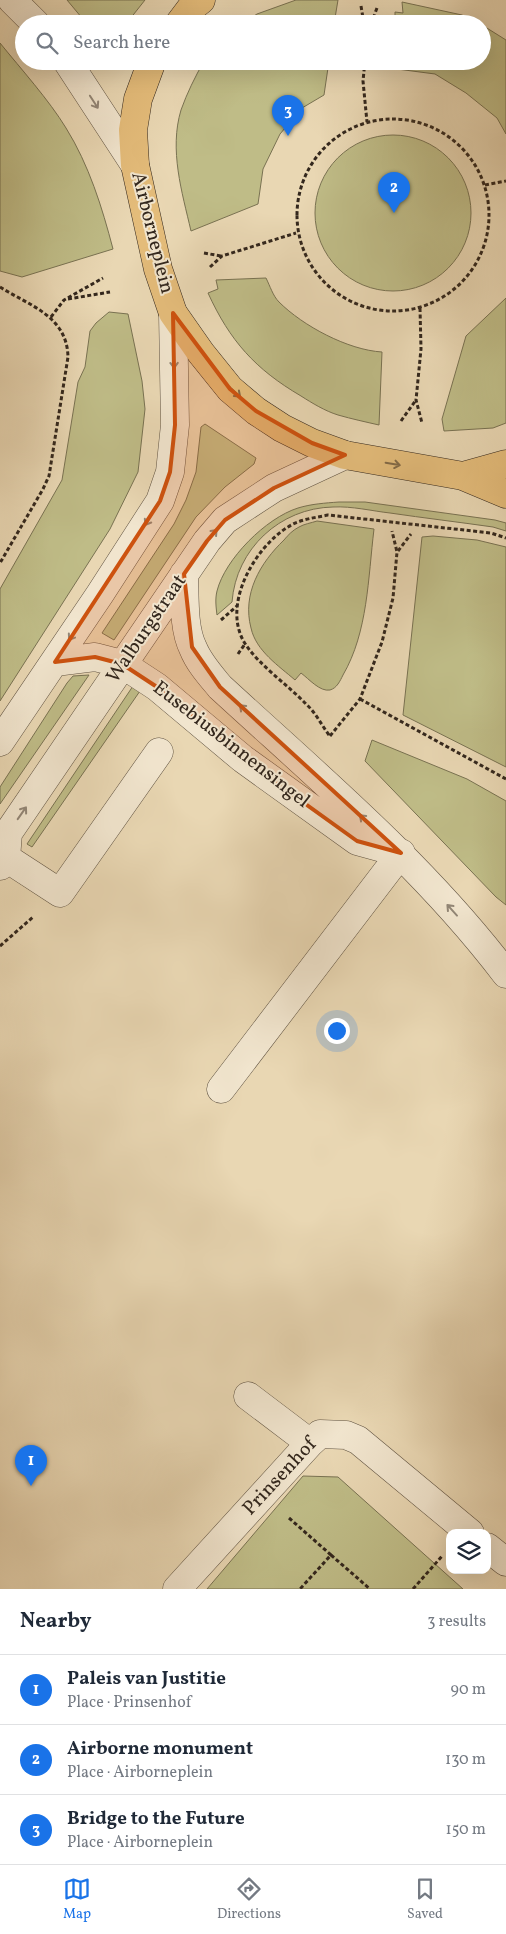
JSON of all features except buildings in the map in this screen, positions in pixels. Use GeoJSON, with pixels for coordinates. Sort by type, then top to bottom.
{"type":"FeatureCollection","features":[{"type":"Feature","properties":{"kind":"main road"},"geometry":{"type":"LineString","coordinates":[[186,15],[201,0]]}},
{"type":"Feature","properties":{"kind":"main road","name":"Airborneplein"},"geometry":{"type":"LineString","coordinates":[[149,70],[137,106],[134,130],[135,165],[158,270],[173,312],[201,353],[230,388],[256,411],[282,428],[312,443],[345,455],[464,476],[506,464]]}},
{"type":"Feature","properties":{"kind":"main road"},"geometry":{"type":"LineString","coordinates":[[464,476],[506,494]]}},
{"type":"Feature","properties":{"kind":"street"},"geometry":{"type":"LineString","coordinates":[[12,0],[27,15]]}},
{"type":"Feature","properties":{"kind":"street"},"geometry":{"type":"LineString","coordinates":[[73,70],[135,165]]}},
{"type":"Feature","properties":{"kind":"street"},"geometry":{"type":"LineString","coordinates":[[0,742],[55,662],[160,501],[170,472],[175,426],[173,312]]}},
{"type":"Feature","properties":{"kind":"street","name":"Walburgstraat"},"geometry":{"type":"LineString","coordinates":[[60,894],[2,859],[8,833],[206,541],[225,520],[274,488],[345,455]]}},
{"type":"Feature","properties":{"kind":"street","name":"Eusebiusbinnensingel"},"geometry":{"type":"LineString","coordinates":[[184,574],[185,612],[192,647],[202,665],[220,687],[401,853],[485,946],[506,974]]}},
{"type":"Feature","properties":{"kind":"street","name":"Eusebiusbinnensingel"},"geometry":{"type":"LineString","coordinates":[[55,662],[95,657],[122,664],[157,687],[243,759],[358,841],[401,853]]}},
{"type":"Feature","properties":{"kind":"street"},"geometry":{"type":"LineString","coordinates":[[60,894],[159,752]]}},
{"type":"Feature","properties":{"kind":"street"},"geometry":{"type":"LineString","coordinates":[[221,1089],[401,853]]}},
{"type":"Feature","properties":{"kind":"street"},"geometry":{"type":"LineString","coordinates":[[248,1396],[310,1443]]}},
{"type":"Feature","properties":{"kind":"street","name":"Prinsenhof"},"geometry":{"type":"LineString","coordinates":[[177,1589],[320,1434],[346,1435],[358,1440],[465,1529]]}},
{"type":"Feature","properties":{"kind":"street"},"geometry":{"type":"LineString","coordinates":[[491,1550],[506,1562]]}},
{"type":"Feature","properties":{"kind":"path"},"geometry":{"type":"LineString","coordinates":[[361,6],[362,15]]}},
{"type":"Feature","properties":{"kind":"path"},"geometry":{"type":"LineString","coordinates":[[375,15],[378,8]]}},
{"type":"Feature","properties":{"kind":"path"},"geometry":{"type":"LineString","coordinates":[[364,70],[367,122]]}},
{"type":"Feature","properties":{"kind":"path"},"geometry":{"type":"LineString","coordinates":[[397,118],[414,120],[433,126],[458,144],[474,161],[485,185],[489,206],[488,232],[478,260],[468,275],[443,298],[420,308],[397,312],[379,310],[353,303],[337,294],[323,282],[309,263],[296,233],[298,200],[301,186],[309,167],[319,153],[337,136],[367,122],[397,118]]}},
{"type":"Feature","properties":{"kind":"path"},"geometry":{"type":"LineString","coordinates":[[485,185],[506,181]]}},
{"type":"Feature","properties":{"kind":"path"},"geometry":{"type":"LineString","coordinates":[[210,267],[222,256],[296,233]]}},
{"type":"Feature","properties":{"kind":"path"},"geometry":{"type":"LineString","coordinates":[[204,253],[222,256]]}},
{"type":"Feature","properties":{"kind":"path"},"geometry":{"type":"LineString","coordinates":[[51,317],[64,300],[103,278]]}},
{"type":"Feature","properties":{"kind":"path"},"geometry":{"type":"LineString","coordinates":[[0,287],[51,317],[65,335],[68,345],[68,357],[52,462],[43,489],[0,563]]}},
{"type":"Feature","properties":{"kind":"path"},"geometry":{"type":"LineString","coordinates":[[64,300],[110,292]]}},
{"type":"Feature","properties":{"kind":"path"},"geometry":{"type":"LineString","coordinates":[[420,308],[422,349],[416,400],[422,423]]}},
{"type":"Feature","properties":{"kind":"path"},"geometry":{"type":"LineString","coordinates":[[401,421],[416,400]]}},
{"type":"Feature","properties":{"kind":"path"},"geometry":{"type":"LineString","coordinates":[[392,531],[397,552],[393,598],[382,642],[360,699],[330,736],[308,705],[245,644],[238,622],[237,605],[246,575],[258,554],[272,539],[289,526],[306,519],[328,516],[452,528],[491,533],[506,538]]}},
{"type":"Feature","properties":{"kind":"path"},"geometry":{"type":"LineString","coordinates":[[397,552],[411,534]]}},
{"type":"Feature","properties":{"kind":"path"},"geometry":{"type":"LineString","coordinates":[[192,647],[237,605]]}},
{"type":"Feature","properties":{"kind":"path"},"geometry":{"type":"LineString","coordinates":[[360,699],[506,779]]}},
{"type":"Feature","properties":{"kind":"path"},"geometry":{"type":"LineString","coordinates":[[0,946],[60,894]]}},
{"type":"Feature","properties":{"kind":"path"},"geometry":{"type":"LineString","coordinates":[[262,1495],[370,1589]]}},
{"type":"Feature","properties":{"kind":"path"},"geometry":{"type":"LineString","coordinates":[[413,1589],[444,1554]]}},
{"type":"Feature","properties":{"kind":"path"},"geometry":{"type":"LineString","coordinates":[[300,1589],[331,1555]]}},
{"type":"Feature","properties":{"kind":"highlighted area"},"geometry":{"type":"Polygon","coordinates":[[[173,313],[230,389],[256,411],[312,443],[345,455],[274,488],[225,520],[207,541],[184,574],[192,647],[220,687],[401,853],[357,841],[243,759],[157,687],[122,664],[95,657],[55,662],[160,501],[170,472],[175,425],[173,313]]]}},
{"type":"Feature","properties":{"kind":"shaded area"},"geometry":{"type":"Polygon","coordinates":[[[67,0],[145,0],[133,15],[80,15],[67,0]]]}},
{"type":"Feature","properties":{"kind":"shaded area"},"geometry":{"type":"Polygon","coordinates":[[[296,0],[338,0],[336,15],[256,15],[296,0]]]}},
{"type":"Feature","properties":{"kind":"shaded area"},"geometry":{"type":"Polygon","coordinates":[[[402,2],[462,15],[395,15],[395,12],[403,13],[402,2]]]}},
{"type":"Feature","properties":{"kind":"shaded area"},"geometry":{"type":"Polygon","coordinates":[[[491,31],[506,40],[506,134],[497,118],[466,93],[435,74],[405,70],[491,70],[491,31]]]}},
{"type":"Feature","properties":{"kind":"shaded area"},"geometry":{"type":"Polygon","coordinates":[[[0,43],[15,62],[15,70],[22,70],[51,107],[74,142],[94,187],[113,249],[22,277],[0,271],[0,43]]]}},
{"type":"Feature","properties":{"kind":"shaded area"},"geometry":{"type":"Polygon","coordinates":[[[199,70],[328,70],[324,95],[302,108],[280,134],[263,169],[258,204],[191,231],[178,171],[176,140],[181,110],[199,70]]]}},
{"type":"Feature","properties":{"kind":"shaded area"},"geometry":{"type":"Polygon","coordinates":[[[385,135],[401,135],[416,138],[430,144],[453,163],[462,176],[468,190],[471,213],[470,228],[462,250],[443,273],[430,282],[416,288],[401,291],[385,291],[370,288],[356,282],[333,263],[324,250],[318,236],[315,221],[315,205],[318,190],[324,176],[343,153],[356,144],[370,138],[385,135]]]}},
{"type":"Feature","properties":{"kind":"shaded area"},"geometry":{"type":"Polygon","coordinates":[[[266,278],[279,302],[300,320],[341,342],[355,347],[382,352],[379,425],[338,415],[323,409],[270,375],[235,340],[225,326],[208,293],[218,289],[216,280],[266,278]]]}},
{"type":"Feature","properties":{"kind":"shaded area"},"geometry":{"type":"Polygon","coordinates":[[[506,298],[506,423],[493,428],[444,431],[442,419],[466,336],[506,298]]]}},
{"type":"Feature","properties":{"kind":"shaded area"},"geometry":{"type":"Polygon","coordinates":[[[109,312],[128,314],[142,381],[145,409],[138,472],[110,529],[0,701],[0,589],[62,480],[78,382],[85,367],[90,331],[109,312]]]}},
{"type":"Feature","properties":{"kind":"shaded area"},"geometry":{"type":"Polygon","coordinates":[[[205,424],[256,458],[254,464],[225,487],[196,517],[114,640],[102,633],[174,524],[186,500],[196,472],[201,427],[205,424]]]}},
{"type":"Feature","properties":{"kind":"shaded area"},"geometry":{"type":"Polygon","coordinates":[[[339,502],[365,502],[495,520],[506,523],[506,531],[493,527],[355,508],[333,507],[314,509],[295,515],[264,535],[242,565],[235,583],[232,602],[217,615],[216,597],[221,579],[248,541],[260,530],[286,513],[298,508],[339,502]]]}},
{"type":"Feature","properties":{"kind":"shaded area"},"geometry":{"type":"Polygon","coordinates":[[[317,521],[374,529],[366,604],[358,641],[341,680],[330,690],[322,689],[301,673],[295,680],[275,663],[258,644],[251,628],[249,615],[251,591],[267,559],[293,531],[303,525],[317,521]]]}},
{"type":"Feature","properties":{"kind":"shaded area"},"geometry":{"type":"Polygon","coordinates":[[[433,536],[477,540],[506,547],[506,767],[403,715],[422,537],[433,536]]]}},
{"type":"Feature","properties":{"kind":"shaded area"},"geometry":{"type":"Polygon","coordinates":[[[89,675],[0,804],[0,787],[67,683],[73,676],[89,675]]]}},
{"type":"Feature","properties":{"kind":"shaded area"},"geometry":{"type":"Polygon","coordinates":[[[133,686],[140,691],[32,847],[27,844],[133,686]]]}},
{"type":"Feature","properties":{"kind":"shaded area"},"geometry":{"type":"Polygon","coordinates":[[[372,740],[467,779],[506,801],[506,905],[496,897],[365,761],[372,740]]]}},
{"type":"Feature","properties":{"kind":"shaded area"},"geometry":{"type":"Polygon","coordinates":[[[303,1476],[338,1477],[463,1589],[207,1589],[303,1476]]]}},
{"type":"Feature","properties":{"kind":"place","name":"Bridge to the Future"},"geometry":{"type":"Point","coordinates":[288,136]}},
{"type":"Feature","properties":{"kind":"place","name":"Airborne monument"},"geometry":{"type":"Point","coordinates":[394,213]}},
{"type":"Feature","properties":{"kind":"place","name":"Paleis van Justitie"},"geometry":{"type":"Point","coordinates":[31,1486]}}]}
